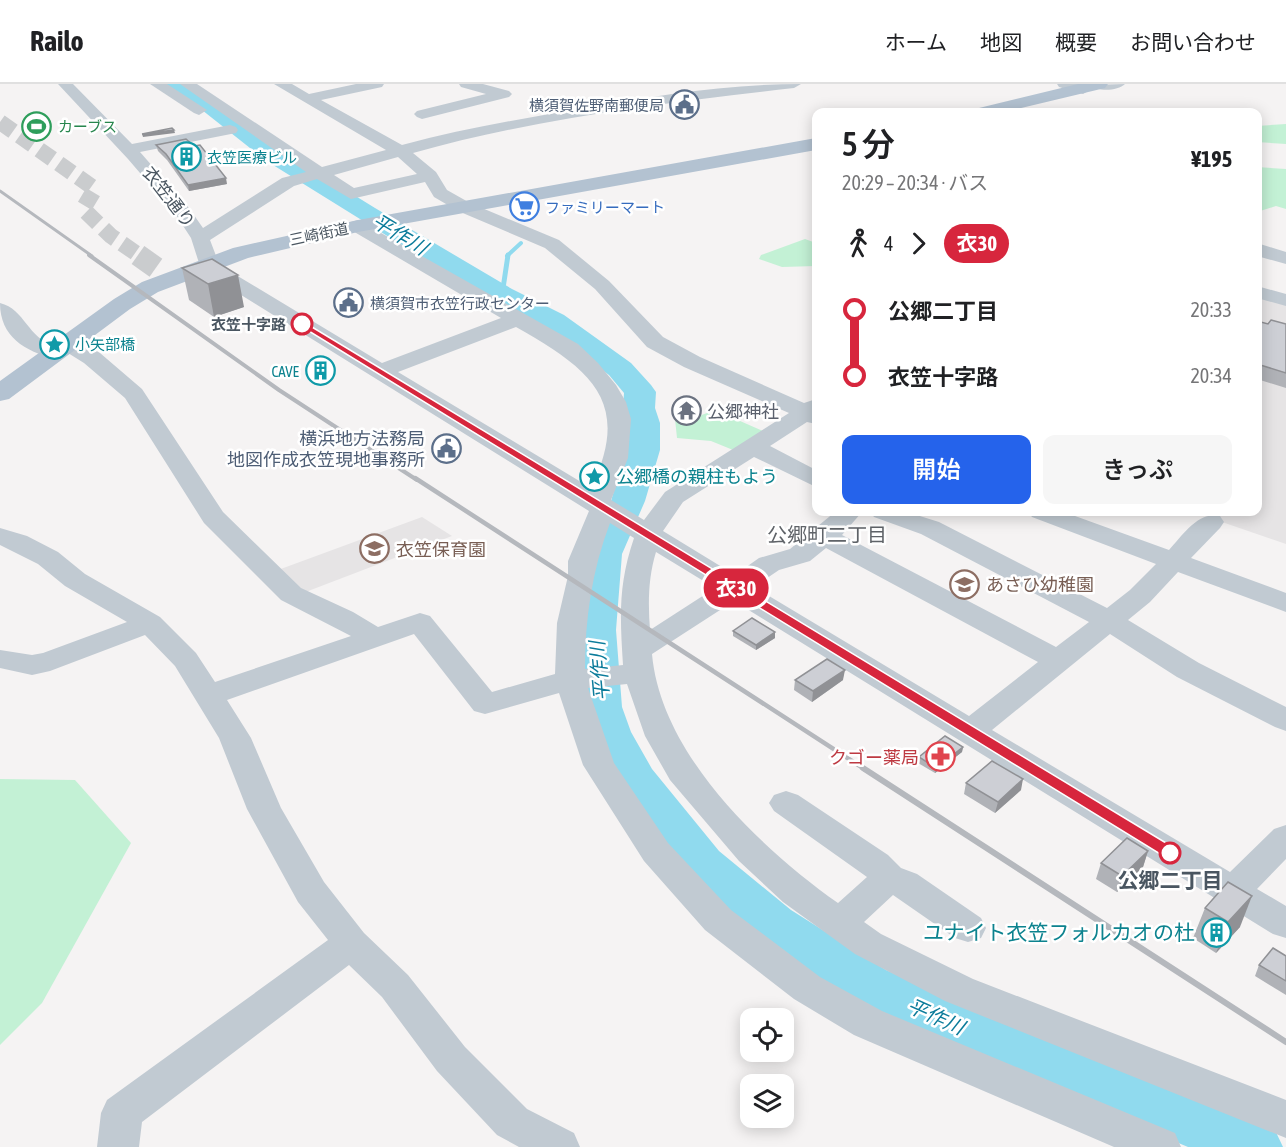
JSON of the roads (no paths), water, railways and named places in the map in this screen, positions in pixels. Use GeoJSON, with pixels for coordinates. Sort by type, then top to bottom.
{"type":"FeatureCollection","features":[{"type":"Feature","properties":{"kind":"main road"},"geometry":{"type":"LineString","coordinates":[[1002,108],[1093,86]]}},
{"type":"Feature","properties":{"kind":"main road","name":"三崎街道"},"geometry":{"type":"LineString","coordinates":[[0,393],[122,304],[150,287],[210,263],[306,236],[812,145]]}},
{"type":"Feature","properties":{"kind":"street","name":"衣笠通り"},"geometry":{"type":"LineString","coordinates":[[65,84],[129,149],[183,212],[200,238],[210,263],[224,276],[1286,924]]}},
{"type":"Feature","properties":{"kind":"street"},"geometry":{"type":"LineString","coordinates":[[158,84],[230,130],[263,155]]}},
{"type":"Feature","properties":{"kind":"street"},"geometry":{"type":"LineString","coordinates":[[187,84],[351,194],[430,176]]}},
{"type":"Feature","properties":{"kind":"street"},"geometry":{"type":"LineString","coordinates":[[284,84],[306,99],[402,152],[430,176],[440,193],[464,207],[552,244],[585,269],[640,329],[670,352],[812,412]]}},
{"type":"Feature","properties":{"kind":"street"},"geometry":{"type":"LineString","coordinates":[[306,99],[377,84]]}},
{"type":"Feature","properties":{"kind":"street"},"geometry":{"type":"LineString","coordinates":[[422,114],[504,94],[466,84]]}},
{"type":"Feature","properties":{"kind":"street"},"geometry":{"type":"LineString","coordinates":[[200,238],[296,179],[402,152],[461,134],[600,109],[794,84]]}},
{"type":"Feature","properties":{"kind":"street"},"geometry":{"type":"LineString","coordinates":[[1064,84],[1093,86],[1118,84]]}},
{"type":"Feature","properties":{"kind":"street"},"geometry":{"type":"LineString","coordinates":[[129,149],[230,130]]}},
{"type":"Feature","properties":{"kind":"street"},"geometry":{"type":"LineString","coordinates":[[280,167],[296,179]]}},
{"type":"Feature","properties":{"kind":"street"},"geometry":{"type":"LineString","coordinates":[[359,226],[570,349],[595,369],[613,393],[619,413],[618,455],[602,508],[582,561],[582,576],[571,623],[575,679],[599,765],[656,852],[718,920],[807,988],[868,1023],[1160,1147]]}},
{"type":"Feature","properties":{"kind":"street"},"geometry":{"type":"LineString","coordinates":[[1262,251],[1276,257],[1286,258]]}},
{"type":"Feature","properties":{"kind":"street"},"geometry":{"type":"LineString","coordinates":[[1262,293],[1286,300]]}},
{"type":"Feature","properties":{"kind":"street"},"geometry":{"type":"LineString","coordinates":[[0,309],[14,318],[25,342],[37,349],[73,347],[92,358],[134,394],[213,517],[291,594],[343,618],[375,638]]}},
{"type":"Feature","properties":{"kind":"street"},"geometry":{"type":"LineString","coordinates":[[380,371],[517,319]]}},
{"type":"Feature","properties":{"kind":"street"},"geometry":{"type":"LineString","coordinates":[[812,413],[674,497],[644,532],[637,570],[634,608],[635,665],[648,706],[661,736],[682,772],[751,852],[796,892],[839,924],[909,967],[959,990],[1286,1119]]}},
{"type":"Feature","properties":{"kind":"street"},"geometry":{"type":"LineString","coordinates":[[754,447],[812,478]]}},
{"type":"Feature","properties":{"kind":"street"},"geometry":{"type":"LineString","coordinates":[[207,696],[420,622],[485,704],[635,665],[653,642],[769,564],[800,555],[845,516]]}},
{"type":"Feature","properties":{"kind":"street"},"geometry":{"type":"LineString","coordinates":[[895,516],[930,528],[1109,621],[1188,670],[1286,720]]}},
{"type":"Feature","properties":{"kind":"street"},"geometry":{"type":"LineString","coordinates":[[1052,516],[1286,603]]}},
{"type":"Feature","properties":{"kind":"street"},"geometry":{"type":"LineString","coordinates":[[970,731],[1109,621],[1175,562],[1211,522]]}},
{"type":"Feature","properties":{"kind":"street"},"geometry":{"type":"LineString","coordinates":[[0,536],[18,542],[48,558],[75,580],[150,623],[198,676],[207,696],[235,738],[264,809],[311,892],[351,943],[395,986],[451,1059],[512,1122],[559,1147]]}},
{"type":"Feature","properties":{"kind":"street"},"geometry":{"type":"LineString","coordinates":[[824,536],[1059,661]]}},
{"type":"Feature","properties":{"kind":"street"},"geometry":{"type":"LineString","coordinates":[[0,659],[32,665],[50,661],[150,623]]}},
{"type":"Feature","properties":{"kind":"street"},"geometry":{"type":"LineString","coordinates":[[786,803],[876,864],[888,878],[904,884],[968,928]]}},
{"type":"Feature","properties":{"kind":"street"},"geometry":{"type":"LineString","coordinates":[[1233,891],[1286,838]]}},
{"type":"Feature","properties":{"kind":"street"},"geometry":{"type":"LineString","coordinates":[[839,924],[888,878]]}},
{"type":"Feature","properties":{"kind":"street"},"geometry":{"type":"LineString","coordinates":[[118,1147],[122,1113],[351,943]]}},
{"type":"Feature","properties":{"kind":"waterway","name":"平作川"},"geometry":{"type":"LineString","coordinates":[[172,84],[209,106],[273,155],[366,213],[436,253],[502,295],[554,321],[620,369],[640,392],[639,408],[644,423],[643,450],[628,501],[604,554],[596,630],[601,707],[609,732],[636,780],[702,864],[773,924],[868,985],[1003,1046],[1254,1147]]}},
{"type":"Feature","properties":{"kind":"waterway"},"geometry":{"type":"LineString","coordinates":[[508,255],[521,243]]}},
{"type":"Feature","properties":{"kind":"waterway"},"geometry":{"type":"LineString","coordinates":[[502,295],[508,255]]}},
{"type":"Feature","properties":{"kind":"tunnel"},"geometry":{"type":"LineString","coordinates":[[0,122],[95,189],[83,209],[111,236],[140,256]]}},
{"type":"Feature","properties":{"kind":"tunnel"},"geometry":{"type":"LineString","coordinates":[[138,255],[162,272]]}},
{"type":"Feature","properties":{"kind":"railway"},"geometry":{"type":"LineString","coordinates":[[0,191],[92,256]]}},
{"type":"Feature","properties":{"kind":"railway"},"geometry":{"type":"LineString","coordinates":[[89,255],[279,390],[417,480]]}},
{"type":"Feature","properties":{"kind":"railway"},"geometry":{"type":"LineString","coordinates":[[415,478],[866,770]]}},
{"type":"Feature","properties":{"kind":"railway"},"geometry":{"type":"LineString","coordinates":[[863,768],[1286,1042]]}},
{"type":"Feature","properties":{"kind":"place","name":"横須賀佐野南郵便局"},"geometry":{"type":"Point","coordinates":[685,105]}},
{"type":"Feature","properties":{"kind":"place","name":"カーブス"},"geometry":{"type":"Point","coordinates":[37,126]}},
{"type":"Feature","properties":{"kind":"place","name":"衣笠医療ビル"},"geometry":{"type":"Point","coordinates":[186,157]}},
{"type":"Feature","properties":{"kind":"place","name":"ファミリーマート"},"geometry":{"type":"Point","coordinates":[524,207]}},
{"type":"Feature","properties":{"kind":"place","name":"横須賀市衣笠行政センター"},"geometry":{"type":"Point","coordinates":[349,303]}},
{"type":"Feature","properties":{"kind":"place","name":"衣笠十字路"},"geometry":{"type":"Point","coordinates":[302,324]}},
{"type":"Feature","properties":{"kind":"place","name":"小矢部橋"},"geometry":{"type":"Point","coordinates":[54,344]}},
{"type":"Feature","properties":{"kind":"place","name":"CAVE"},"geometry":{"type":"Point","coordinates":[320,371]}},
{"type":"Feature","properties":{"kind":"place","name":"公郷神社"},"geometry":{"type":"Point","coordinates":[686,411]}},
{"type":"Feature","properties":{"kind":"place","name":"横浜地方法務局 地図作成衣笠現地事務所"},"geometry":{"type":"Point","coordinates":[446,448]}},
{"type":"Feature","properties":{"kind":"place","name":"公郷橋の親柱もよう"},"geometry":{"type":"Point","coordinates":[595,476]}},
{"type":"Feature","properties":{"kind":"place","name":"衣笠保育園"},"geometry":{"type":"Point","coordinates":[375,549]}},
{"type":"Feature","properties":{"kind":"place","name":"あさひ幼稚園"},"geometry":{"type":"Point","coordinates":[965,584]}},
{"type":"Feature","properties":{"kind":"place","name":"クゴー薬局"},"geometry":{"type":"Point","coordinates":[940,757]}},
{"type":"Feature","properties":{"kind":"place","name":"公郷二丁目"},"geometry":{"type":"Point","coordinates":[1170,853]}},
{"type":"Feature","properties":{"kind":"place","name":"ユナイト衣笠フォルカオの杜"},"geometry":{"type":"Point","coordinates":[1216,932]}},
{"type":"Feature","properties":{"kind":"district","name":"公郷町二丁目"},"geometry":{"type":"Point","coordinates":[827,534]}}]}
